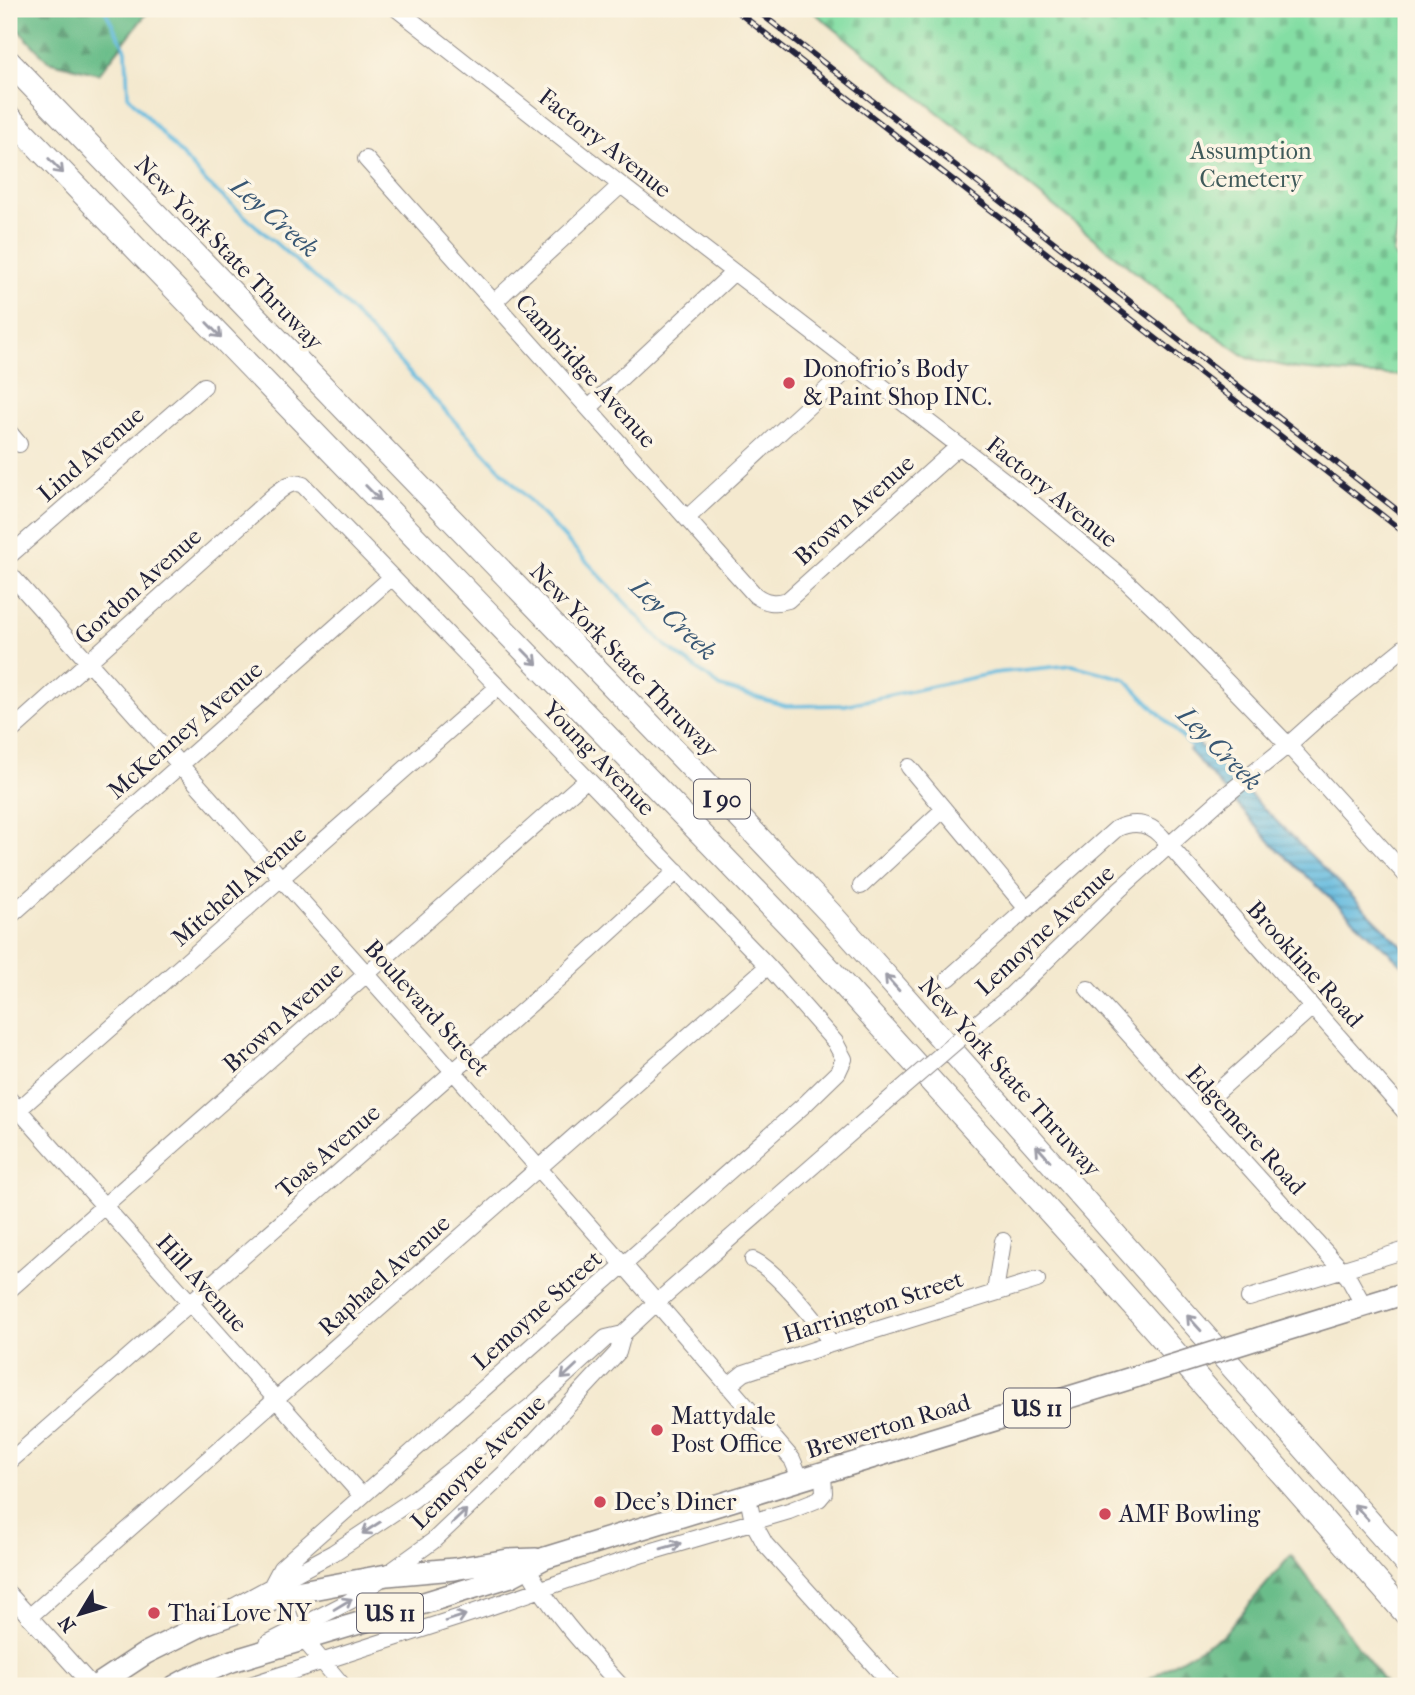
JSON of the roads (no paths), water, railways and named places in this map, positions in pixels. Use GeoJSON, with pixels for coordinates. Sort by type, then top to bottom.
{"type":"FeatureCollection","features":[{"type":"Feature","properties":{"kind":"highway","name":"New York State Thruway"},"geometry":{"type":"LineString","coordinates":[[9,62],[825,908],[1406,1563]]}},
{"type":"Feature","properties":{"kind":"highway","name":"I 90"},"geometry":{"type":"LineString","coordinates":[[9,117],[793,929],[1096,1263],[1406,1614]]}},
{"type":"Feature","properties":{"kind":"main road","name":"Brewerton Road"},"geometry":{"type":"LineString","coordinates":[[175,1686],[299,1634],[356,1624],[511,1576],[536,1563],[1406,1293]]}},
{"type":"Feature","properties":{"kind":"main road","name":"Brewerton Road"},"geometry":{"type":"LineString","coordinates":[[94,1686],[146,1653],[277,1590],[508,1560],[536,1563]]}},
{"type":"Feature","properties":{"kind":"street","name":"Factory Avenue"},"geometry":{"type":"LineString","coordinates":[[397,9],[1027,499],[1122,577],[1288,745],[1406,875]]}},
{"type":"Feature","properties":{"kind":"street","name":"Cambridge Avenue"},"geometry":{"type":"LineString","coordinates":[[366,159],[755,595],[764,601],[777,604]]}},
{"type":"Feature","properties":{"kind":"street"},"geometry":{"type":"LineString","coordinates":[[494,302],[621,185]]}},
{"type":"Feature","properties":{"kind":"street"},"geometry":{"type":"LineString","coordinates":[[589,408],[734,272]]}},
{"type":"Feature","properties":{"kind":"street"},"geometry":{"type":"LineString","coordinates":[[687,518],[853,365]]}},
{"type":"Feature","properties":{"kind":"street","name":"Lind Avenue"},"geometry":{"type":"LineString","coordinates":[[9,556],[204,386]]}},
{"type":"Feature","properties":{"kind":"street","name":"Brown Avenue"},"geometry":{"type":"LineString","coordinates":[[777,604],[788,600],[959,446]]}},
{"type":"Feature","properties":{"kind":"street","name":"Gordon Avenue"},"geometry":{"type":"LineString","coordinates":[[9,733],[272,497],[289,484],[303,485]]}},
{"type":"Feature","properties":{"kind":"street","name":"Young Avenue"},"geometry":{"type":"LineString","coordinates":[[303,485],[768,967],[841,1051],[844,1059],[838,1072]]}},
{"type":"Feature","properties":{"kind":"street","name":"Boulevard Street"},"geometry":{"type":"LineString","coordinates":[[9,573],[623,1264],[792,1460],[801,1480]]}},
{"type":"Feature","properties":{"kind":"street","name":"McKenney Avenue"},"geometry":{"type":"LineString","coordinates":[[9,917],[392,578]]}},
{"type":"Feature","properties":{"kind":"street","name":"Lemoyne Avenue"},"geometry":{"type":"LineString","coordinates":[[277,1590],[414,1499],[535,1403],[606,1338],[623,1334],[1008,998],[1120,889],[1220,800],[1406,646]]}},
{"type":"Feature","properties":{"kind":"street","name":"Mitchell Avenue"},"geometry":{"type":"LineString","coordinates":[[12,1109],[282,878],[498,687]]}},
{"type":"Feature","properties":{"kind":"street"},"geometry":{"type":"LineString","coordinates":[[909,767],[1027,909]]}},
{"type":"Feature","properties":{"kind":"street","name":"Brown Avenue"},"geometry":{"type":"LineString","coordinates":[[9,1290],[587,779]]}},
{"type":"Feature","properties":{"kind":"street"},"geometry":{"type":"LineString","coordinates":[[861,886],[944,809]]}},
{"type":"Feature","properties":{"kind":"street"},"geometry":{"type":"LineString","coordinates":[[949,978],[1116,829],[1132,823],[1149,826],[1169,846]]}},
{"type":"Feature","properties":{"kind":"street","name":"Brookline Road"},"geometry":{"type":"LineString","coordinates":[[1169,846],[1406,1113]]}},
{"type":"Feature","properties":{"kind":"street","name":"Toas Avenue"},"geometry":{"type":"LineString","coordinates":[[9,1462],[568,971],[677,871]]}},
{"type":"Feature","properties":{"kind":"street","name":"Raphael Avenue"},"geometry":{"type":"LineString","coordinates":[[29,1617],[768,967]]}},
{"type":"Feature","properties":{"kind":"street","name":"Edgemere Road"},"geometry":{"type":"LineString","coordinates":[[1088,989],[1342,1270],[1364,1306]]}},
{"type":"Feature","properties":{"kind":"street"},"geometry":{"type":"LineString","coordinates":[[1197,1110],[1312,1007]]}},
{"type":"Feature","properties":{"kind":"street","name":"Lemoyne Street"},"geometry":{"type":"LineString","coordinates":[[277,1590],[281,1568],[838,1072]]}},
{"type":"Feature","properties":{"kind":"street","name":"Hill Avenue"},"geometry":{"type":"LineString","coordinates":[[12,1109],[104,1207],[362,1496]]}},
{"type":"Feature","properties":{"kind":"street"},"geometry":{"type":"LineString","coordinates":[[995,1292],[1003,1241]]}},
{"type":"Feature","properties":{"kind":"street"},"geometry":{"type":"LineString","coordinates":[[1249,1298],[1406,1250]]}},
{"type":"Feature","properties":{"kind":"street"},"geometry":{"type":"LineString","coordinates":[[752,1260],[773,1274],[824,1330],[831,1343]]}},
{"type":"Feature","properties":{"kind":"street","name":"Harrington Street"},"geometry":{"type":"LineString","coordinates":[[728,1386],[744,1373],[831,1343],[1037,1280]]}},
{"type":"Feature","properties":{"kind":"street","name":"Lemoyne Avenue"},"geometry":{"type":"LineString","coordinates":[[299,1634],[387,1575],[440,1535],[509,1469],[618,1352],[623,1334]]}},
{"type":"Feature","properties":{"kind":"street"},"geometry":{"type":"LineString","coordinates":[[247,1686],[643,1554],[789,1511],[819,1499],[824,1493],[823,1474]]}},
{"type":"Feature","properties":{"kind":"street"},"geometry":{"type":"LineString","coordinates":[[748,1497],[753,1522],[765,1544],[893,1686]]}},
{"type":"Feature","properties":{"kind":"street"},"geometry":{"type":"LineString","coordinates":[[536,1563],[539,1590],[621,1686]]}},
{"type":"Feature","properties":{"kind":"street"},"geometry":{"type":"LineString","coordinates":[[277,1590],[299,1634],[343,1686]]}},
{"type":"Feature","properties":{"kind":"street"},"geometry":{"type":"LineString","coordinates":[[9,1594],[94,1686]]}},
{"type":"Feature","properties":{"kind":"water"},"geometry":{"type":"Polygon","coordinates":[[[1197,742],[1406,950],[1406,968],[1273,845],[1189,750],[1197,742]]]}},
{"type":"Feature","properties":{"kind":"waterway","name":"Ley Creek"},"geometry":{"type":"LineString","coordinates":[[104,9],[126,50],[128,96],[207,183],[344,303],[665,645],[721,687],[786,706],[845,705],[994,673],[1072,665],[1125,679],[1195,750]]}},
{"type":"Feature","properties":{"kind":"railway"},"geometry":{"type":"LineString","coordinates":[[734,9],[1406,534]]}},
{"type":"Feature","properties":{"kind":"railway"},"geometry":{"type":"LineString","coordinates":[[755,9],[1406,517]]}},
{"type":"Feature","properties":{"kind":"place","name":"Donofrio's Body & Paint Shop INC."},"geometry":{"type":"Point","coordinates":[789,383]}},
{"type":"Feature","properties":{"kind":"place","name":"Mattydale Post Office"},"geometry":{"type":"Point","coordinates":[657,1430]}},
{"type":"Feature","properties":{"kind":"place","name":"Dee's Diner"},"geometry":{"type":"Point","coordinates":[600,1502]}},
{"type":"Feature","properties":{"kind":"place","name":"AMF Bowling"},"geometry":{"type":"Point","coordinates":[1105,1514]}},
{"type":"Feature","properties":{"kind":"place","name":"Thai Love NY"},"geometry":{"type":"Point","coordinates":[154,1613]}},
{"type":"Feature","properties":{"kind":"park label","name":"Assumption Cemetery"},"geometry":{"type":"Point","coordinates":[1251,165]}}]}
